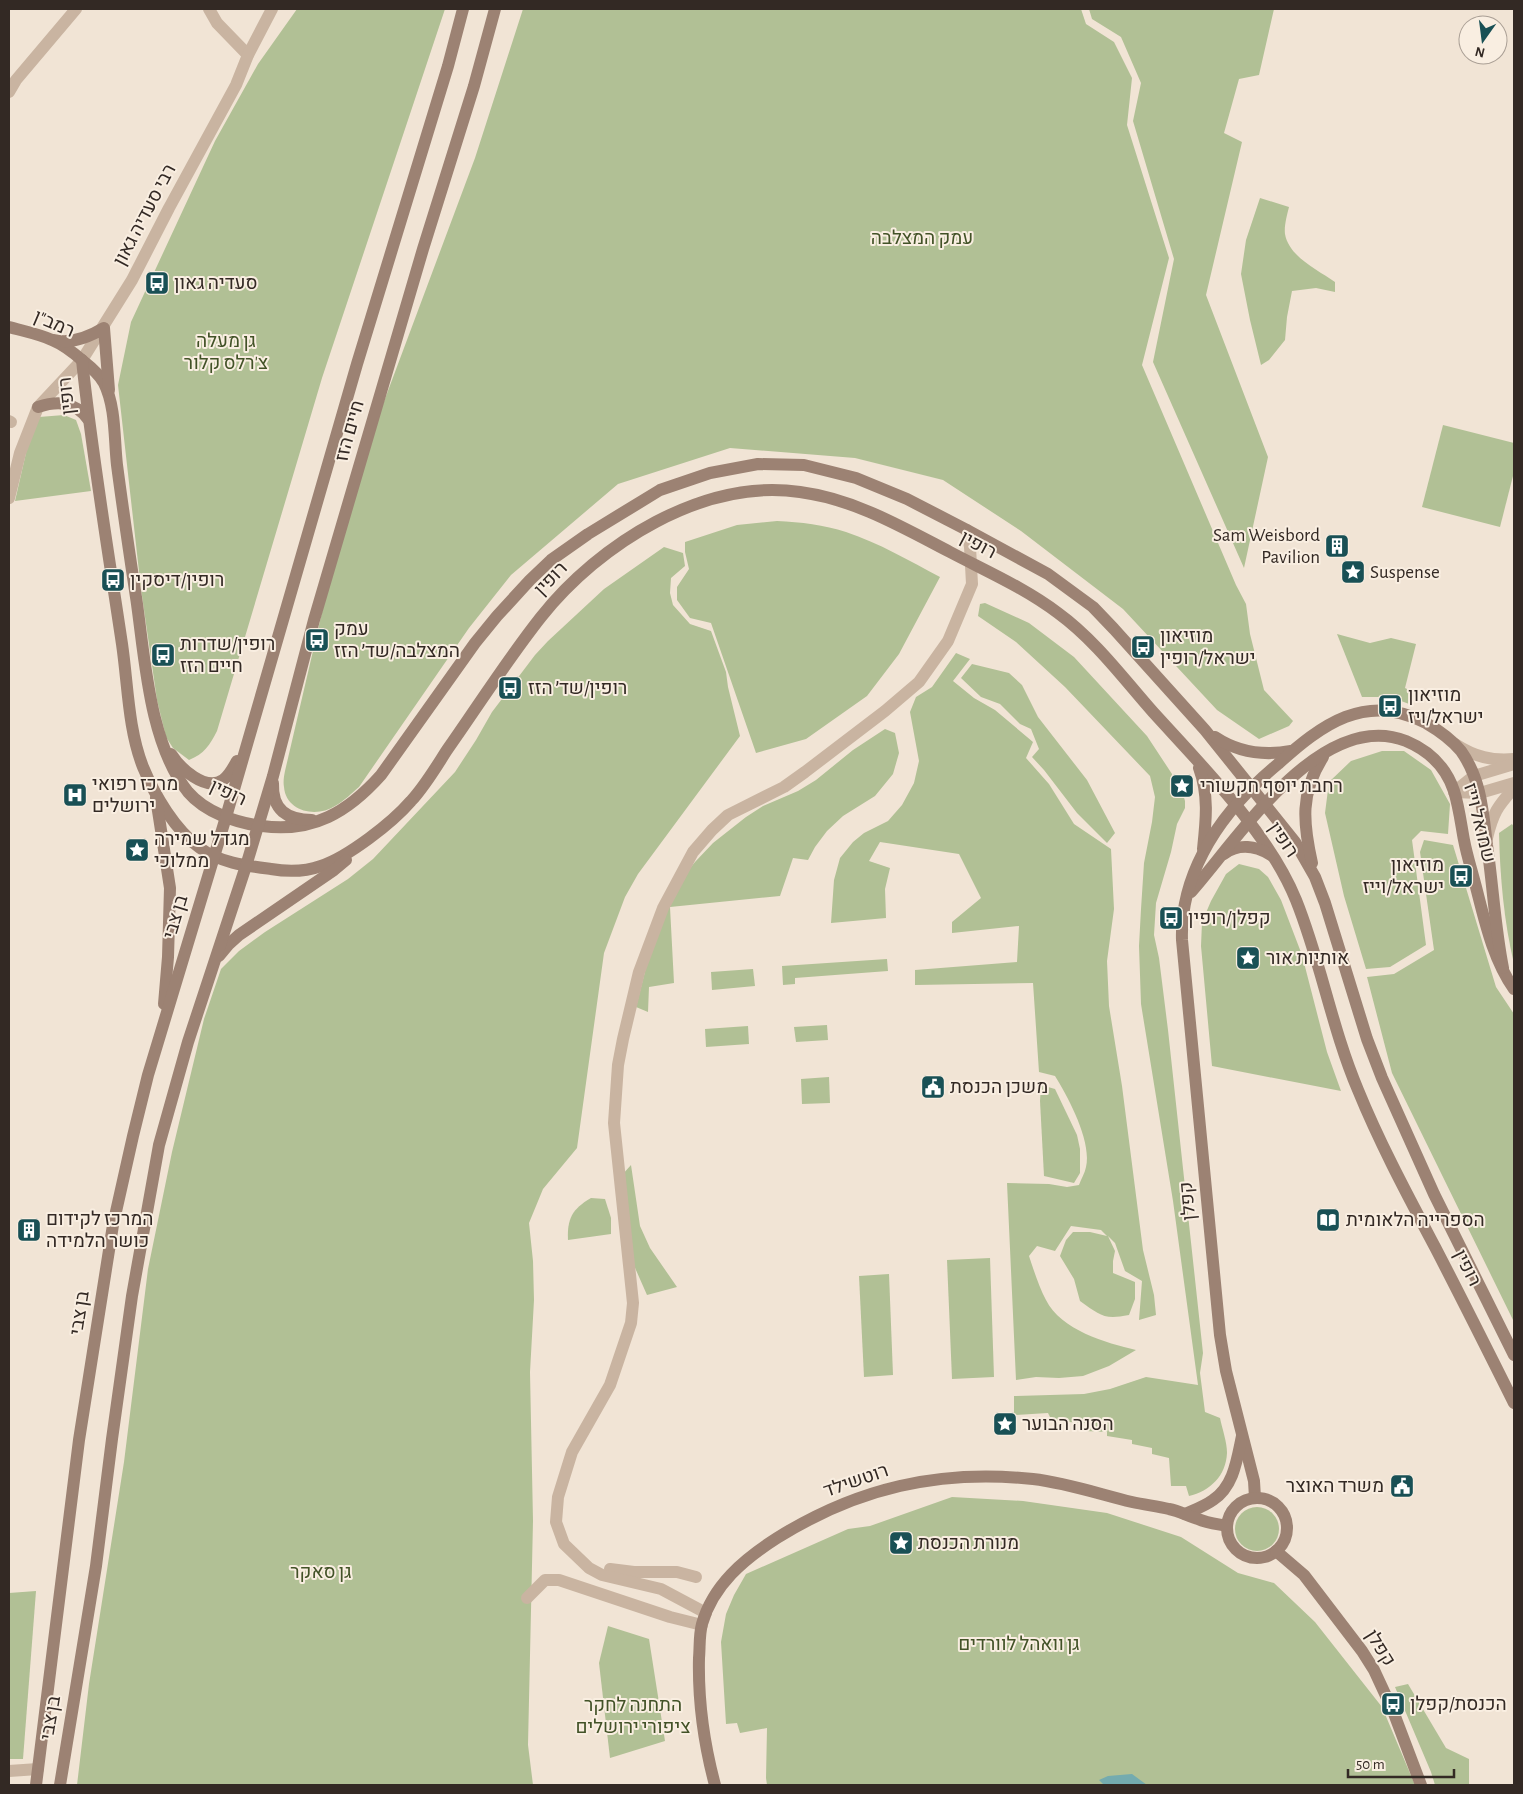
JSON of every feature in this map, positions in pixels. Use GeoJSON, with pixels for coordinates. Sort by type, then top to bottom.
{"type":"FeatureCollection","features":[{"type":"Feature","properties":{"kind":"street"},"geometry":{"type":"LineString","coordinates":[[9,92],[16,80],[76,9]]}},
{"type":"Feature","properties":{"kind":"street"},"geometry":{"type":"LineString","coordinates":[[210,9],[217,23],[248,55]]}},
{"type":"Feature","properties":{"kind":"street","name":"רבי סעדיה גאון"},"geometry":{"type":"LineString","coordinates":[[38,407],[82,360],[104,328],[132,280],[168,208],[236,85],[248,55],[272,9]]}},
{"type":"Feature","properties":{"kind":"street","name":"חיים הזז"},"geometry":{"type":"LineString","coordinates":[[214,857],[357,364],[445,75],[463,9]]}},
{"type":"Feature","properties":{"kind":"street","name":"חיים הזז"},"geometry":{"type":"LineString","coordinates":[[246,866],[273,776],[314,620],[420,258],[474,86],[495,9]]}},
{"type":"Feature","properties":{"kind":"street","name":"רמב\"ן"},"geometry":{"type":"LineString","coordinates":[[9,327],[52,339],[82,360]]}},
{"type":"Feature","properties":{"kind":"street"},"geometry":{"type":"LineString","coordinates":[[52,339],[62,341],[79,339],[104,328],[110,399]]}},
{"type":"Feature","properties":{"kind":"street","name":"רופין"},"geometry":{"type":"LineString","coordinates":[[82,360],[99,375],[110,399],[117,464],[149,687],[162,742],[175,774],[199,802],[212,811],[226,817],[258,826],[280,829],[311,824],[326,818],[353,802],[367,791],[381,775],[497,616],[551,560],[588,534],[660,490],[710,473],[758,464],[804,465],[856,478],[907,500],[1048,574],[1093,607],[1114,629],[1205,730],[1266,803],[1295,842],[1315,877],[1325,903],[1367,1039],[1382,1078],[1434,1194],[1514,1355]]}},
{"type":"Feature","properties":{"kind":"street","name":"רופין"},"geometry":{"type":"LineString","coordinates":[[82,360],[88,419],[123,650],[132,724],[143,768],[154,791],[184,832],[201,849],[214,857],[246,866],[289,872],[319,867],[366,840],[388,824],[414,799],[508,662],[552,604],[573,582],[603,555],[672,514],[695,505],[739,493],[760,490],[801,492],[848,503],[872,513],[1034,596],[1075,626],[1095,647],[1196,760],[1235,806],[1273,856],[1296,901],[1342,1047],[1357,1088],[1387,1155],[1514,1403]]}},
{"type":"Feature","properties":{"kind":"street"},"geometry":{"type":"LineString","coordinates":[[9,498],[20,453],[38,407],[56,402],[66,403],[79,409],[88,419]]}},
{"type":"Feature","properties":{"kind":"street"},"geometry":{"type":"LineString","coordinates":[[704,1619],[662,1589],[602,1575],[589,1568],[564,1544],[556,1522],[558,1497],[572,1452],[610,1385],[630,1323],[633,1303],[614,1123],[618,1065],[622,1039],[639,972],[663,908],[694,852],[712,830],[728,815],[784,787],[885,711],[918,682],[948,641],[972,584],[967,530]]}},
{"type":"Feature","properties":{"kind":"street","name":"שמואל וייז"},"geometry":{"type":"LineString","coordinates":[[1252,787],[1310,736],[1330,723],[1360,713],[1394,712],[1420,720],[1434,728],[1460,750],[1480,792],[1503,968]]}},
{"type":"Feature","properties":{"kind":"street"},"geometry":{"type":"LineString","coordinates":[[1205,730],[1225,744],[1241,750],[1275,754],[1291,752]]}},
{"type":"Feature","properties":{"kind":"street","name":"שמואל וייז"},"geometry":{"type":"LineString","coordinates":[[1247,822],[1312,761],[1344,743],[1378,735],[1399,739],[1422,749],[1433,758],[1447,775],[1454,792],[1484,922],[1490,941],[1514,989]]}},
{"type":"Feature","properties":{"kind":"street"},"geometry":{"type":"LineString","coordinates":[[1449,739],[1464,750],[1483,758],[1496,760],[1514,759]]}},
{"type":"Feature","properties":{"kind":"street"},"geometry":{"type":"LineString","coordinates":[[162,742],[173,757],[189,773],[206,782],[213,783],[221,781],[227,776],[247,741]]}},
{"type":"Feature","properties":{"kind":"street"},"geometry":{"type":"LineString","coordinates":[[1315,877],[1305,831],[1305,804],[1316,768],[1326,752]]}},
{"type":"Feature","properties":{"kind":"street"},"geometry":{"type":"LineString","coordinates":[[1196,760],[1204,780],[1206,799],[1202,854]]}},
{"type":"Feature","properties":{"kind":"street"},"geometry":{"type":"LineString","coordinates":[[1454,792],[1474,776],[1514,764]]}},
{"type":"Feature","properties":{"kind":"street"},"geometry":{"type":"LineString","coordinates":[[273,776],[272,789],[278,808],[284,814],[300,820],[326,818]]}},
{"type":"Feature","properties":{"kind":"street"},"geometry":{"type":"LineString","coordinates":[[1454,792],[1480,792],[1514,783]]}},
{"type":"Feature","properties":{"kind":"street","name":"קפלן"},"geometry":{"type":"LineString","coordinates":[[1252,787],[1222,821],[1202,854],[1186,897],[1182,921],[1182,940],[1216,1298],[1226,1371],[1254,1481],[1256,1498]]}},
{"type":"Feature","properties":{"kind":"street"},"geometry":{"type":"LineString","coordinates":[[1487,838],[1496,808],[1514,788]]}},
{"type":"Feature","properties":{"kind":"street"},"geometry":{"type":"LineString","coordinates":[[154,791],[170,888],[168,957],[161,1033]]}},
{"type":"Feature","properties":{"kind":"street"},"geometry":{"type":"LineString","coordinates":[[1186,897],[1247,822]]}},
{"type":"Feature","properties":{"kind":"street"},"geometry":{"type":"LineString","coordinates":[[214,965],[229,944],[239,935],[334,870],[366,840]]}},
{"type":"Feature","properties":{"kind":"street"},"geometry":{"type":"LineString","coordinates":[[1220,857],[1228,850],[1245,847],[1256,848],[1273,856]]}},
{"type":"Feature","properties":{"kind":"street","name":"בן צבי"},"geometry":{"type":"LineString","coordinates":[[36,1785],[79,1440],[108,1254],[148,1075],[214,857]]}},
{"type":"Feature","properties":{"kind":"street","name":"בן צבי"},"geometry":{"type":"LineString","coordinates":[[60,1785],[96,1566],[132,1296],[159,1145],[188,1042],[246,866]]}},
{"type":"Feature","properties":{"kind":"street"},"geometry":{"type":"LineString","coordinates":[[1184,1514],[1212,1501],[1226,1488],[1232,1477],[1242,1434]]}},
{"type":"Feature","properties":{"kind":"street","name":"רוטשילד"},"geometry":{"type":"LineString","coordinates":[[715,1785],[707,1753],[698,1685],[704,1619],[724,1583],[735,1570],[762,1548],[804,1522],[865,1495],[900,1486],[943,1479],[981,1476],[1035,1479],[1131,1502],[1171,1509],[1208,1523],[1227,1526]]}},
{"type":"Feature","properties":{"kind":"street"},"geometry":{"type":"LineString","coordinates":[[1256,1498],[1263,1499],[1276,1506],[1285,1519],[1287,1527],[1286,1536],[1276,1551],[1260,1558],[1243,1554],[1231,1543],[1227,1526],[1233,1510],[1239,1504],[1256,1498]]}},
{"type":"Feature","properties":{"kind":"street","name":"קפלן"},"geometry":{"type":"LineString","coordinates":[[1276,1551],[1304,1575],[1362,1651],[1374,1670],[1393,1711],[1421,1785]]}},
{"type":"Feature","properties":{"kind":"street"},"geometry":{"type":"LineString","coordinates":[[585,1563],[616,1570],[677,1572],[696,1577]]}},
{"type":"Feature","properties":{"kind":"street"},"geometry":{"type":"LineString","coordinates":[[526,1598],[545,1580],[560,1580],[670,1617],[704,1619]]}},
{"type":"Feature","properties":{"kind":"street"},"geometry":{"type":"LineString","coordinates":[[9,1771],[38,1769]]}},
{"type":"Feature","properties":{"kind":"green space","name":"גן מעלה צ'רלס קלור"},"geometry":{"type":"Polygon","coordinates":[[[297,9],[445,9],[322,378],[217,731],[206,749],[189,760],[173,748],[166,737],[157,700],[141,589],[118,385],[131,322],[215,141],[258,64],[297,9]]]}},
{"type":"Feature","properties":{"kind":"green space","name":"עמק המצלבה"},"geometry":{"type":"Polygon","coordinates":[[[523,9],[1081,9],[1086,24],[1114,42],[1132,78],[1127,125],[1169,258],[1142,365],[1236,585],[1246,604],[1250,634],[1264,690],[1293,721],[1289,726],[1259,739],[1217,710],[1123,609],[1021,531],[943,480],[855,458],[730,448],[618,484],[511,575],[469,628],[359,787],[338,804],[320,812],[304,810],[290,802],[284,787],[285,771],[323,608],[361,463],[475,158],[523,9]]]}},
{"type":"Feature","properties":{"kind":"green space"},"geometry":{"type":"Polygon","coordinates":[[[1089,9],[1274,9],[1259,75],[1239,79],[1224,133],[1242,142],[1206,295],[1268,457],[1244,568],[1153,362],[1174,259],[1133,121],[1141,83],[1121,37],[1092,19],[1089,9]]]}},
{"type":"Feature","properties":{"kind":"green space"},"geometry":{"type":"Polygon","coordinates":[[[1260,198],[1289,207],[1285,234],[1292,250],[1305,262],[1335,282],[1335,292],[1316,288],[1292,291],[1285,340],[1269,360],[1261,365],[1241,274],[1246,240],[1260,198]]]}},
{"type":"Feature","properties":{"kind":"green space"},"geometry":{"type":"Polygon","coordinates":[[[64,415],[76,420],[81,434],[91,491],[15,501],[28,444],[39,417],[64,415]]]}},
{"type":"Feature","properties":{"kind":"green space"},"geometry":{"type":"Polygon","coordinates":[[[1443,425],[1514,443],[1514,472],[1500,527],[1422,507],[1443,425]]]}},
{"type":"Feature","properties":{"kind":"green space"},"geometry":{"type":"Polygon","coordinates":[[[777,521],[829,527],[858,536],[940,577],[899,654],[867,696],[806,739],[756,753],[711,623],[690,618],[677,600],[677,587],[689,569],[685,542],[737,525],[777,521]]]}},
{"type":"Feature","properties":{"kind":"green space","name":"גן סאקר"},"geometry":{"type":"Polygon","coordinates":[[[664,547],[683,553],[685,566],[671,578],[670,593],[673,605],[690,624],[711,631],[726,672],[740,736],[638,874],[625,897],[604,953],[577,1148],[543,1189],[529,1223],[533,1261],[534,1300],[530,1372],[533,1521],[528,1745],[533,1785],[77,1785],[89,1684],[124,1462],[148,1269],[172,1152],[204,1019],[221,969],[239,951],[265,932],[348,879],[373,859],[455,772],[492,712],[535,655],[548,641],[604,589],[664,547]]]}},
{"type":"Feature","properties":{"kind":"green space"},"geometry":{"type":"Polygon","coordinates":[[[985,603],[1029,623],[1074,657],[1147,736],[1172,774],[1171,787],[1183,794],[1185,801],[1185,808],[1177,824],[1156,903],[1154,935],[1159,958],[1168,1030],[1203,1353],[1200,1373],[1205,1412],[1220,1418],[1227,1453],[1224,1469],[1216,1481],[1197,1494],[1189,1496],[1186,1486],[1171,1486],[1169,1458],[1152,1454],[1152,1448],[1132,1444],[1132,1440],[1107,1436],[1107,1432],[1085,1431],[1085,1423],[1052,1421],[1048,1413],[1014,1415],[1014,1396],[1084,1394],[1110,1389],[1146,1377],[1198,1385],[1173,1201],[1141,1004],[1139,946],[1144,863],[1155,797],[1150,776],[1065,687],[1016,642],[978,616],[980,604],[985,603]]]}},
{"type":"Feature","properties":{"kind":"green space"},"geometry":{"type":"Polygon","coordinates":[[[1337,634],[1370,643],[1391,638],[1416,644],[1405,688],[1413,692],[1412,705],[1390,697],[1362,697],[1337,634]]]}},
{"type":"Feature","properties":{"kind":"green space"},"geometry":{"type":"Polygon","coordinates":[[[956,653],[970,659],[953,681],[974,698],[995,710],[1033,742],[1026,758],[1049,784],[1074,824],[1111,849],[1114,909],[1107,961],[1109,1006],[1122,1086],[1143,1250],[1154,1295],[1156,1315],[1139,1320],[1142,1281],[1125,1271],[1115,1243],[1108,1236],[1115,1251],[1113,1273],[1135,1282],[1135,1299],[1129,1315],[1113,1317],[1102,1315],[1080,1301],[1074,1279],[1060,1256],[1066,1240],[1073,1232],[1090,1232],[1107,1236],[1101,1230],[1071,1226],[1055,1251],[1037,1246],[1029,1256],[1041,1290],[1053,1310],[1062,1319],[1085,1334],[1136,1350],[1109,1366],[1083,1376],[1036,1377],[1016,1380],[1007,1183],[1049,1184],[1067,1187],[1079,1185],[1085,1169],[1087,1156],[1086,1145],[1078,1120],[1055,1076],[1039,1072],[1033,983],[915,985],[915,970],[1017,962],[1019,926],[952,933],[952,922],[981,898],[959,854],[880,842],[869,861],[890,868],[885,889],[886,918],[831,923],[834,880],[840,858],[853,842],[864,833],[888,821],[902,805],[914,783],[919,761],[910,712],[916,697],[932,687],[956,653]]]}},
{"type":"Feature","properties":{"kind":"green space"},"geometry":{"type":"Polygon","coordinates":[[[972,664],[1009,673],[1022,685],[1038,717],[1087,780],[1115,833],[1107,843],[1077,813],[1032,757],[1039,749],[1031,729],[1020,724],[1000,704],[981,697],[961,678],[972,664]]]}},
{"type":"Feature","properties":{"kind":"green space"},"geometry":{"type":"Polygon","coordinates":[[[885,729],[895,733],[899,753],[893,774],[875,796],[843,816],[827,831],[808,860],[793,858],[780,896],[670,907],[674,983],[649,987],[648,1012],[636,1007],[651,948],[675,887],[695,862],[713,843],[746,817],[763,806],[798,791],[816,780],[853,750],[885,729]]]}},
{"type":"Feature","properties":{"kind":"green space"},"geometry":{"type":"Polygon","coordinates":[[[1382,751],[1404,751],[1431,770],[1450,804],[1448,834],[1421,831],[1412,840],[1426,945],[1390,967],[1366,969],[1344,896],[1325,813],[1329,782],[1351,761],[1382,751]]]}},
{"type":"Feature","properties":{"kind":"green space"},"geometry":{"type":"Polygon","coordinates":[[[1512,824],[1514,827],[1514,964],[1503,899],[1499,833],[1512,824]]]}},
{"type":"Feature","properties":{"kind":"green space"},"geometry":{"type":"Polygon","coordinates":[[[1424,840],[1453,845],[1496,987],[1514,1014],[1514,1322],[1392,1073],[1367,977],[1394,974],[1434,950],[1420,852],[1424,840]]]}},
{"type":"Feature","properties":{"kind":"green space"},"geometry":{"type":"Polygon","coordinates":[[[1239,864],[1259,869],[1268,877],[1281,900],[1302,955],[1327,1052],[1341,1091],[1212,1066],[1201,946],[1202,922],[1226,874],[1239,864]]]}},
{"type":"Feature","properties":{"kind":"green space"},"geometry":{"type":"Polygon","coordinates":[[[887,959],[888,971],[795,978],[795,984],[783,985],[782,966],[887,959]]]}},
{"type":"Feature","properties":{"kind":"green space"},"geometry":{"type":"Polygon","coordinates":[[[753,969],[755,986],[712,990],[711,972],[753,969]]]}},
{"type":"Feature","properties":{"kind":"green space"},"geometry":{"type":"Polygon","coordinates":[[[827,1025],[828,1040],[796,1042],[794,1027],[827,1025]]]}},
{"type":"Feature","properties":{"kind":"green space"},"geometry":{"type":"Polygon","coordinates":[[[748,1026],[749,1044],[706,1047],[705,1029],[748,1026]]]}},
{"type":"Feature","properties":{"kind":"green space"},"geometry":{"type":"Polygon","coordinates":[[[829,1077],[830,1103],[802,1104],[801,1079],[829,1077]]]}},
{"type":"Feature","properties":{"kind":"green space"},"geometry":{"type":"Polygon","coordinates":[[[1041,1085],[1055,1089],[1077,1135],[1080,1149],[1080,1173],[1074,1183],[1044,1176],[1040,1101],[1041,1085]]]}},
{"type":"Feature","properties":{"kind":"green space"},"geometry":{"type":"Polygon","coordinates":[[[631,1165],[640,1226],[650,1248],[677,1287],[647,1295],[632,1261],[622,1175],[631,1165]]]}},
{"type":"Feature","properties":{"kind":"green space"},"geometry":{"type":"Polygon","coordinates":[[[591,1198],[605,1199],[611,1218],[611,1234],[568,1240],[568,1226],[572,1215],[579,1206],[591,1198]]]}},
{"type":"Feature","properties":{"kind":"green space"},"geometry":{"type":"Polygon","coordinates":[[[990,1258],[994,1377],[952,1379],[947,1260],[990,1258]]]}},
{"type":"Feature","properties":{"kind":"green space"},"geometry":{"type":"Polygon","coordinates":[[[889,1274],[893,1375],[864,1377],[859,1276],[889,1274]]]}},
{"type":"Feature","properties":{"kind":"green space","name":"גן וואהל לוורדים"},"geometry":{"type":"Polygon","coordinates":[[[952,1497],[1023,1501],[1107,1513],[1181,1537],[1238,1573],[1274,1583],[1315,1622],[1382,1707],[1415,1785],[767,1785],[767,1728],[740,1733],[737,1723],[726,1724],[721,1642],[726,1614],[746,1574],[848,1529],[870,1526],[952,1497]]]}},
{"type":"Feature","properties":{"kind":"green space"},"geometry":{"type":"Polygon","coordinates":[[[1253,1507],[1261,1507],[1273,1513],[1279,1529],[1273,1545],[1261,1551],[1253,1551],[1241,1545],[1235,1533],[1235,1525],[1241,1513],[1253,1507]]]}},
{"type":"Feature","properties":{"kind":"green space"},"geometry":{"type":"Polygon","coordinates":[[[36,1591],[23,1759],[9,1759],[9,1593],[36,1591]]]}},
{"type":"Feature","properties":{"kind":"green space","name":"התחנה לחקר ציפורי ירושלים"},"geometry":{"type":"Polygon","coordinates":[[[608,1626],[649,1639],[665,1741],[610,1758],[599,1663],[608,1626]]]}},
{"type":"Feature","properties":{"kind":"green space"},"geometry":{"type":"Polygon","coordinates":[[[1408,1684],[1446,1748],[1469,1759],[1469,1785],[1435,1785],[1395,1687],[1408,1684]]]}},
{"type":"Feature","properties":{"kind":"water"},"geometry":{"type":"Polygon","coordinates":[[[1132,1774],[1147,1785],[1102,1785],[1099,1780],[1108,1776],[1132,1774]]]}},
{"type":"Feature","properties":{"kind":"place","name":"סעדיה גאון"},"geometry":{"type":"Point","coordinates":[157,283]}},
{"type":"Feature","properties":{"kind":"place","name":"Sam Weisbord Pavilion"},"geometry":{"type":"Point","coordinates":[1337,546]}},
{"type":"Feature","properties":{"kind":"place","name":"Suspense"},"geometry":{"type":"Point","coordinates":[1353,572]}},
{"type":"Feature","properties":{"kind":"place","name":"רופין/דיסקין"},"geometry":{"type":"Point","coordinates":[113,580]}},
{"type":"Feature","properties":{"kind":"place","name":"עמק המצלבה/שד׳ הזז"},"geometry":{"type":"Point","coordinates":[317,640]}},
{"type":"Feature","properties":{"kind":"place","name":"מוזיאון ישראל/רופין"},"geometry":{"type":"Point","coordinates":[1143,647]}},
{"type":"Feature","properties":{"kind":"place","name":"רופין/שדרות חיים הזז"},"geometry":{"type":"Point","coordinates":[163,655]}},
{"type":"Feature","properties":{"kind":"place","name":"רופין/שד׳ הזז"},"geometry":{"type":"Point","coordinates":[510,688]}},
{"type":"Feature","properties":{"kind":"place","name":"מוזיאון ישראל/ויז"},"geometry":{"type":"Point","coordinates":[1390,706]}},
{"type":"Feature","properties":{"kind":"place","name":"רחבת יוסף חקשורי"},"geometry":{"type":"Point","coordinates":[1182,786]}},
{"type":"Feature","properties":{"kind":"place","name":"מרכז רפואי ירושלים"},"geometry":{"type":"Point","coordinates":[75,795]}},
{"type":"Feature","properties":{"kind":"place","name":"מגדל שמירה ממלוכי"},"geometry":{"type":"Point","coordinates":[137,850]}},
{"type":"Feature","properties":{"kind":"place","name":"מוזיאון ישראל/וייז"},"geometry":{"type":"Point","coordinates":[1461,876]}},
{"type":"Feature","properties":{"kind":"place","name":"קפלן/רופין"},"geometry":{"type":"Point","coordinates":[1171,918]}},
{"type":"Feature","properties":{"kind":"place","name":"אותיות אור"},"geometry":{"type":"Point","coordinates":[1248,958]}},
{"type":"Feature","properties":{"kind":"place","name":"משכן הכנסת"},"geometry":{"type":"Point","coordinates":[933,1087]}},
{"type":"Feature","properties":{"kind":"place","name":"הספרייה הלאומית"},"geometry":{"type":"Point","coordinates":[1328,1220]}},
{"type":"Feature","properties":{"kind":"place","name":"המרכז לקידום כושר הלמידה"},"geometry":{"type":"Point","coordinates":[29,1230]}},
{"type":"Feature","properties":{"kind":"place","name":"הסנה הבוער"},"geometry":{"type":"Point","coordinates":[1005,1424]}},
{"type":"Feature","properties":{"kind":"place","name":"משרד האוצר"},"geometry":{"type":"Point","coordinates":[1402,1486]}},
{"type":"Feature","properties":{"kind":"place","name":"מנורת הכנסת"},"geometry":{"type":"Point","coordinates":[901,1543]}},
{"type":"Feature","properties":{"kind":"place","name":"הכנסת/קפלן"},"geometry":{"type":"Point","coordinates":[1393,1704]}}]}
